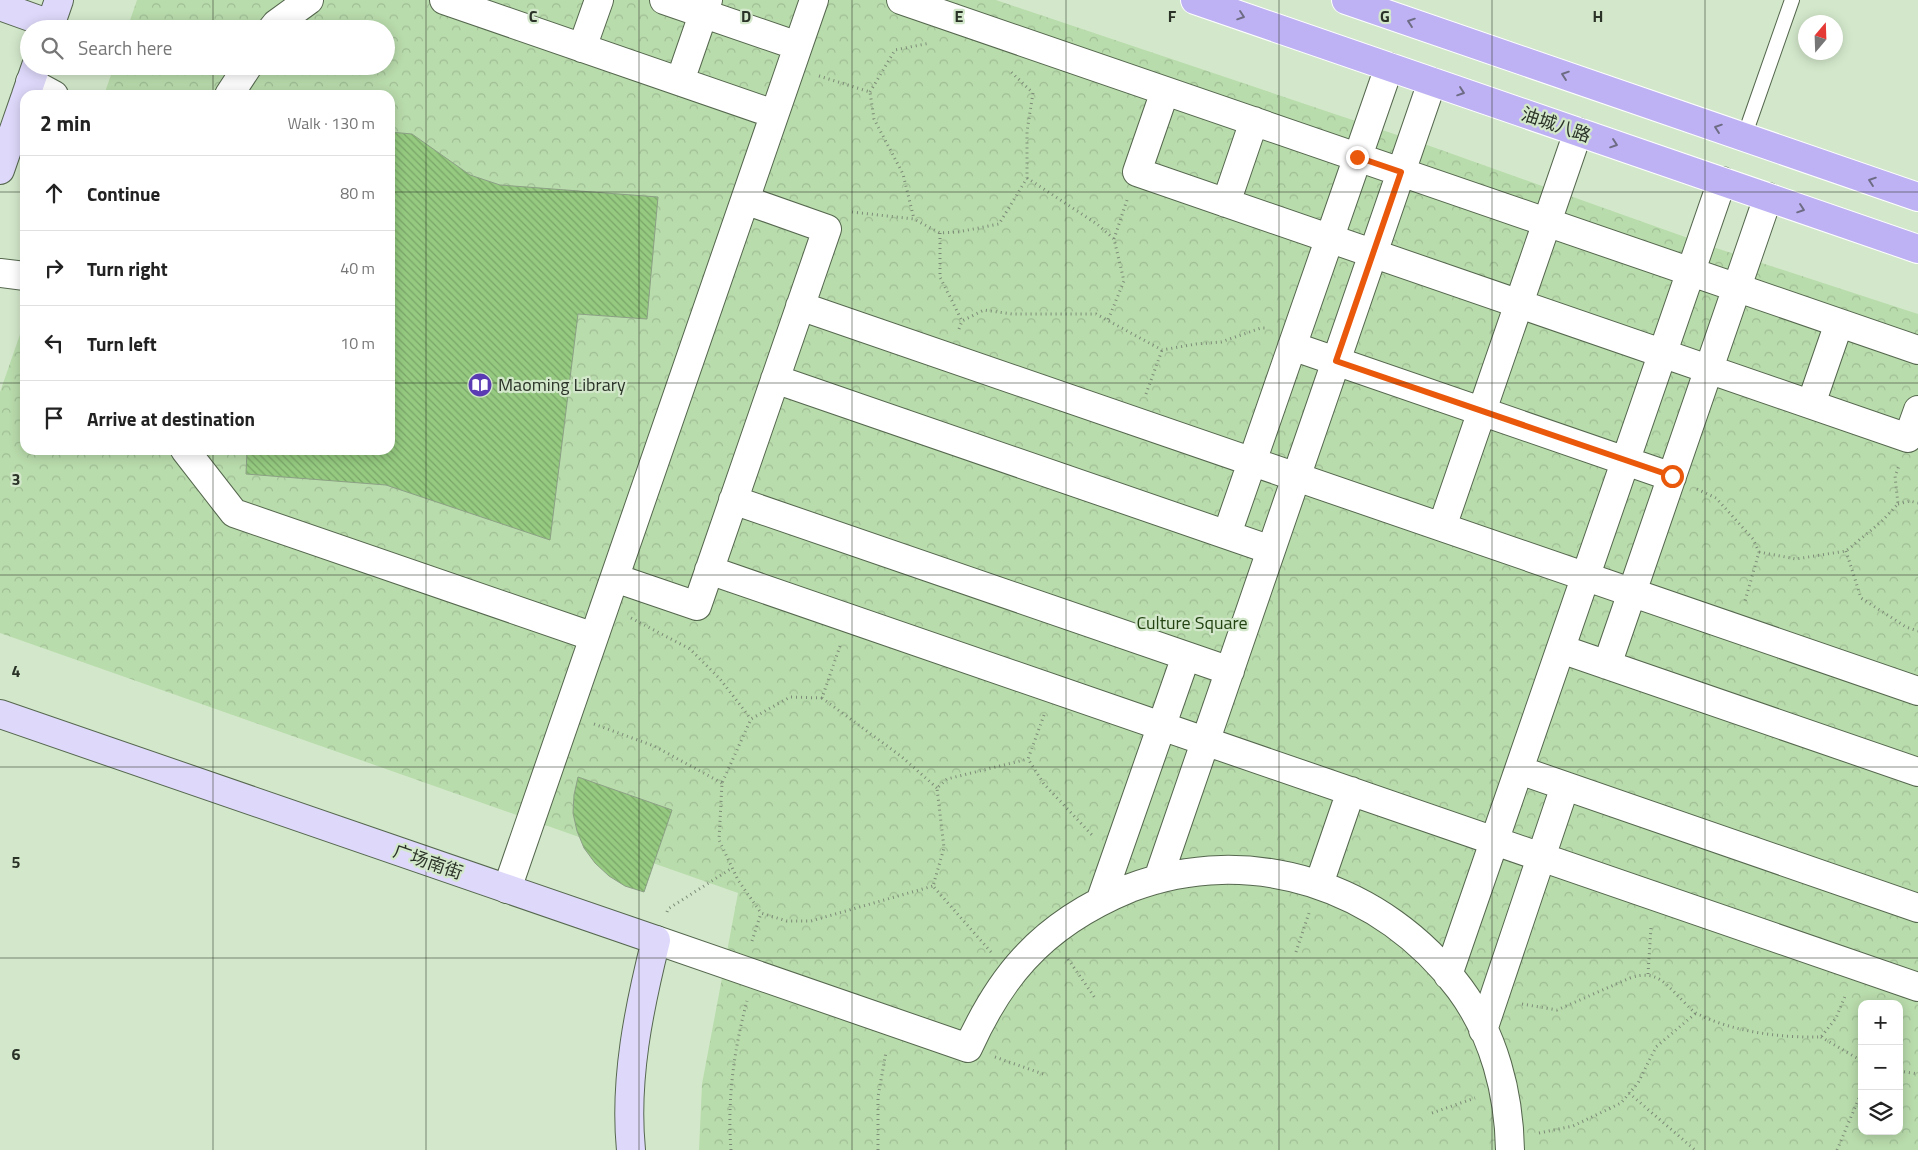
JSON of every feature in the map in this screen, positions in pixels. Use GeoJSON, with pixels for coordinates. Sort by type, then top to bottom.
{"type":"FeatureCollection","features":[{"type":"Feature","properties":{"kind":"main road","name":"油城八路"},"geometry":{"type":"LineString","coordinates":[[1195,0],[1918,249]]}},
{"type":"Feature","properties":{"kind":"main road"},"geometry":{"type":"LineString","coordinates":[[1346,0],[1918,197]]}},
{"type":"Feature","properties":{"kind":"street"},"geometry":{"type":"LineString","coordinates":[[282,20],[309,0]]}},
{"type":"Feature","properties":{"kind":"street"},"geometry":{"type":"LineString","coordinates":[[444,0],[490,8],[582,48],[774,114]]}},
{"type":"Feature","properties":{"kind":"street"},"geometry":{"type":"LineString","coordinates":[[582,48],[599,0]]}},
{"type":"Feature","properties":{"kind":"street"},"geometry":{"type":"LineString","coordinates":[[664,0],[705,7],[794,57]]}},
{"type":"Feature","properties":{"kind":"street"},"geometry":{"type":"LineString","coordinates":[[507,889],[814,0]]}},
{"type":"Feature","properties":{"kind":"street"},"geometry":{"type":"LineString","coordinates":[[901,0],[1918,350]]}},
{"type":"Feature","properties":{"kind":"street"},"geometry":{"type":"LineString","coordinates":[[0,6],[53,17]]}},
{"type":"Feature","properties":{"kind":"street"},"geometry":{"type":"LineString","coordinates":[[680,81],[705,7]]}},
{"type":"Feature","properties":{"kind":"street"},"geometry":{"type":"LineString","coordinates":[[1228,534],[1388,67]]}},
{"type":"Feature","properties":{"kind":"street"},"geometry":{"type":"LineString","coordinates":[[232,90],[242,75]]}},
{"type":"Feature","properties":{"kind":"street"},"geometry":{"type":"LineString","coordinates":[[1158,879],[1432,82]]}},
{"type":"Feature","properties":{"kind":"street"},"geometry":{"type":"LineString","coordinates":[[29,85],[42,90]]}},
{"type":"Feature","properties":{"kind":"street"},"geometry":{"type":"LineString","coordinates":[[1165,91],[1137,172],[1908,438],[1918,410]]}},
{"type":"Feature","properties":{"kind":"street"},"geometry":{"type":"LineString","coordinates":[[0,170],[20,111]]}},
{"type":"Feature","properties":{"kind":"street"},"geometry":{"type":"LineString","coordinates":[[1226,202],[1254,121]]}},
{"type":"Feature","properties":{"kind":"street"},"geometry":{"type":"LineString","coordinates":[[1442,527],[1578,132]]}},
{"type":"Feature","properties":{"kind":"street"},"geometry":{"type":"LineString","coordinates":[[1448,974],[1722,181]]}},
{"type":"Feature","properties":{"kind":"street"},"geometry":{"type":"LineString","coordinates":[[1607,665],[1768,197]]}},
{"type":"Feature","properties":{"kind":"street"},"geometry":{"type":"LineString","coordinates":[[615,578],[697,606],[827,229],[744,200]]}},
{"type":"Feature","properties":{"kind":"street"},"geometry":{"type":"LineString","coordinates":[[0,273],[20,275]]}},
{"type":"Feature","properties":{"kind":"street"},"geometry":{"type":"LineString","coordinates":[[800,306],[1918,691]]}},
{"type":"Feature","properties":{"kind":"street"},"geometry":{"type":"LineString","coordinates":[[1811,404],[1839,323]]}},
{"type":"Feature","properties":{"kind":"street"},"geometry":{"type":"LineString","coordinates":[[1294,340],[1336,361],[1672,476]]}},
{"type":"Feature","properties":{"kind":"street"},"geometry":{"type":"LineString","coordinates":[[775,379],[1271,550]]}},
{"type":"Feature","properties":{"kind":"street"},"geometry":{"type":"LineString","coordinates":[[189,455],[234,513],[594,637]]}},
{"type":"Feature","properties":{"kind":"street"},"geometry":{"type":"LineString","coordinates":[[733,500],[1230,671]]}},
{"type":"Feature","properties":{"kind":"street"},"geometry":{"type":"LineString","coordinates":[[709,570],[1918,987]]}},
{"type":"Feature","properties":{"kind":"street"},"geometry":{"type":"LineString","coordinates":[[1560,649],[1918,772]]}},
{"type":"Feature","properties":{"kind":"street"},"geometry":{"type":"LineString","coordinates":[[1100,902],[1186,656]]}},
{"type":"Feature","properties":{"kind":"street","name":"广场南街"},"geometry":{"type":"LineString","coordinates":[[0,714],[656,940]]}},
{"type":"Feature","properties":{"kind":"street"},"geometry":{"type":"LineString","coordinates":[[1519,770],[1918,908]]}},
{"type":"Feature","properties":{"kind":"street"},"geometry":{"type":"LineString","coordinates":[[1483,1030],[1565,786]]}},
{"type":"Feature","properties":{"kind":"street"},"geometry":{"type":"LineString","coordinates":[[1319,884],[1351,791]]}},
{"type":"Feature","properties":{"kind":"street"},"geometry":{"type":"LineString","coordinates":[[631,1150],[630,1094],[634,1042],[643,990],[656,940],[968,1048],[983,1016],[1011,974],[1024,958],[1050,934],[1078,914],[1110,896],[1158,879],[1212,870],[1247,870],[1283,874],[1319,884],[1351,897],[1382,915],[1411,936],[1437,961],[1460,989],[1494,1053],[1504,1088],[1510,1144]]}},
{"type":"Feature","properties":{"kind":"lane"},"geometry":{"type":"LineString","coordinates":[[1744,137],[1792,0]]}},
{"type":"Feature","properties":{"kind":"path"},"geometry":{"type":"LineString","coordinates":[[914,219],[903,174],[874,119],[870,92],[894,50],[925,43],[934,43]]}},
{"type":"Feature","properties":{"kind":"path"},"geometry":{"type":"LineString","coordinates":[[794,57],[870,92]]}},
{"type":"Feature","properties":{"kind":"path"},"geometry":{"type":"LineString","coordinates":[[827,229],[834,209],[914,219],[940,233],[958,232],[999,224],[1027,178],[1027,131],[1033,94],[1007,67]]}},
{"type":"Feature","properties":{"kind":"path"},"geometry":{"type":"LineString","coordinates":[[1108,320],[1124,281],[1114,240],[1137,172]]}},
{"type":"Feature","properties":{"kind":"path"},"geometry":{"type":"LineString","coordinates":[[1027,178],[1097,224],[1114,240]]}},
{"type":"Feature","properties":{"kind":"path"},"geometry":{"type":"LineString","coordinates":[[940,233],[940,277],[962,321]]}},
{"type":"Feature","properties":{"kind":"path"},"geometry":{"type":"LineString","coordinates":[[948,357],[962,321],[984,310],[1012,314],[1096,314],[1162,350],[1221,342],[1261,328],[1277,328],[1294,340]]}},
{"type":"Feature","properties":{"kind":"path"},"geometry":{"type":"LineString","coordinates":[[1136,422],[1162,350]]}},
{"type":"Feature","properties":{"kind":"path"},"geometry":{"type":"LineString","coordinates":[[1898,504],[1895,476],[1908,438]]}},
{"type":"Feature","properties":{"kind":"path"},"geometry":{"type":"LineString","coordinates":[[1672,476],[1716,498],[1753,539],[1759,552],[1736,629]]}},
{"type":"Feature","properties":{"kind":"path"},"geometry":{"type":"LineString","coordinates":[[1759,552],[1796,559],[1846,551],[1881,522],[1898,504],[1910,501],[1918,503]]}},
{"type":"Feature","properties":{"kind":"path"},"geometry":{"type":"LineString","coordinates":[[1846,551],[1861,598],[1906,626],[1918,631]]}},
{"type":"Feature","properties":{"kind":"path"},"geometry":{"type":"LineString","coordinates":[[605,605],[690,649],[720,679],[751,719]]}},
{"type":"Feature","properties":{"kind":"path"},"geometry":{"type":"LineString","coordinates":[[822,698],[849,618]]}},
{"type":"Feature","properties":{"kind":"path"},"geometry":{"type":"LineString","coordinates":[[1028,759],[1054,688]]}},
{"type":"Feature","properties":{"kind":"path"},"geometry":{"type":"LineString","coordinates":[[790,697],[822,698],[902,756],[937,788],[944,848],[933,886],[811,921],[787,921],[761,913],[738,880],[719,840],[722,783],[751,719],[790,697]]}},
{"type":"Feature","properties":{"kind":"path"},"geometry":{"type":"LineString","coordinates":[[568,714],[654,746],[722,783]]}},
{"type":"Feature","properties":{"kind":"path"},"geometry":{"type":"LineString","coordinates":[[937,788],[946,779],[1028,759]]}},
{"type":"Feature","properties":{"kind":"path"},"geometry":{"type":"LineString","coordinates":[[1028,759],[1044,784],[1102,847],[1115,858]]}},
{"type":"Feature","properties":{"kind":"path"},"geometry":{"type":"LineString","coordinates":[[656,940],[668,909],[732,868]]}},
{"type":"Feature","properties":{"kind":"path"},"geometry":{"type":"LineString","coordinates":[[1296,952],[1319,884]]}},
{"type":"Feature","properties":{"kind":"path"},"geometry":{"type":"LineString","coordinates":[[933,886],[1011,974]]}},
{"type":"Feature","properties":{"kind":"path"},"geometry":{"type":"LineString","coordinates":[[1648,974],[1652,920],[1660,898]]}},
{"type":"Feature","properties":{"kind":"path"},"geometry":{"type":"LineString","coordinates":[[1050,934],[1095,998]]}},
{"type":"Feature","properties":{"kind":"path"},"geometry":{"type":"LineString","coordinates":[[1821,1037],[1836,1018],[1856,965]]}},
{"type":"Feature","properties":{"kind":"path"},"geometry":{"type":"LineString","coordinates":[[731,1150],[732,1083],[740,1029],[754,974]]}},
{"type":"Feature","properties":{"kind":"path"},"geometry":{"type":"LineString","coordinates":[[1495,995],[1526,1006],[1557,1010],[1630,978],[1648,974],[1653,975],[1669,987],[1696,1013],[1726,1025],[1794,1038],[1821,1037],[1858,1059]]}},
{"type":"Feature","properties":{"kind":"path"},"geometry":{"type":"LineString","coordinates":[[1510,1144],[1573,1126],[1621,1104],[1638,1083],[1656,1047],[1696,1013]]}},
{"type":"Feature","properties":{"kind":"path"},"geometry":{"type":"LineString","coordinates":[[878,1150],[878,1097],[884,1059],[894,1022]]}},
{"type":"Feature","properties":{"kind":"path"},"geometry":{"type":"LineString","coordinates":[[968,1048],[1046,1074]]}},
{"type":"Feature","properties":{"kind":"path"},"geometry":{"type":"LineString","coordinates":[[1903,1072],[1918,1074]]}},
{"type":"Feature","properties":{"kind":"path"},"geometry":{"type":"LineString","coordinates":[[1432,1114],[1504,1088]]}},
{"type":"Feature","properties":{"kind":"path"},"geometry":{"type":"LineString","coordinates":[[1629,1093],[1695,1150]]}},
{"type":"Feature","properties":{"kind":"path"},"geometry":{"type":"LineString","coordinates":[[1837,1150],[1858,1100]]}},
{"type":"Feature","properties":{"kind":"green space","name":"Culture Square"},"geometry":{"type":"Polygon","coordinates":[[[137,0],[996,0],[1430,146],[1716,248],[1918,314],[1918,1150],[699,1150],[702,1084],[738,893],[0,633],[0,392],[20,334],[20,455],[395,455],[395,90],[106,90],[111,75],[395,75],[395,20],[130,20],[137,0]]]}},
{"type":"Feature","properties":{"kind":"building","name":"Maoming Library"},"geometry":{"type":"Polygon","coordinates":[[[395,132],[412,134],[470,175],[500,185],[658,197],[647,319],[578,314],[550,540],[386,485],[246,474],[247,455],[395,455],[395,132]]]}},
{"type":"Feature","properties":{"kind":"building"},"geometry":{"type":"Polygon","coordinates":[[[578,777],[672,810],[644,892],[625,886],[609,876],[595,863],[584,848],[577,831],[573,813],[578,777]]]}},
{"type":"Feature","properties":{"kind":"place","name":"Maoming Library"},"geometry":{"type":"Point","coordinates":[480,385]}},
{"type":"Feature","properties":{"kind":"route"},"geometry":{"type":"LineString","coordinates":[[1357,157],[1401,172],[1336,361],[1672,476]]}}]}
